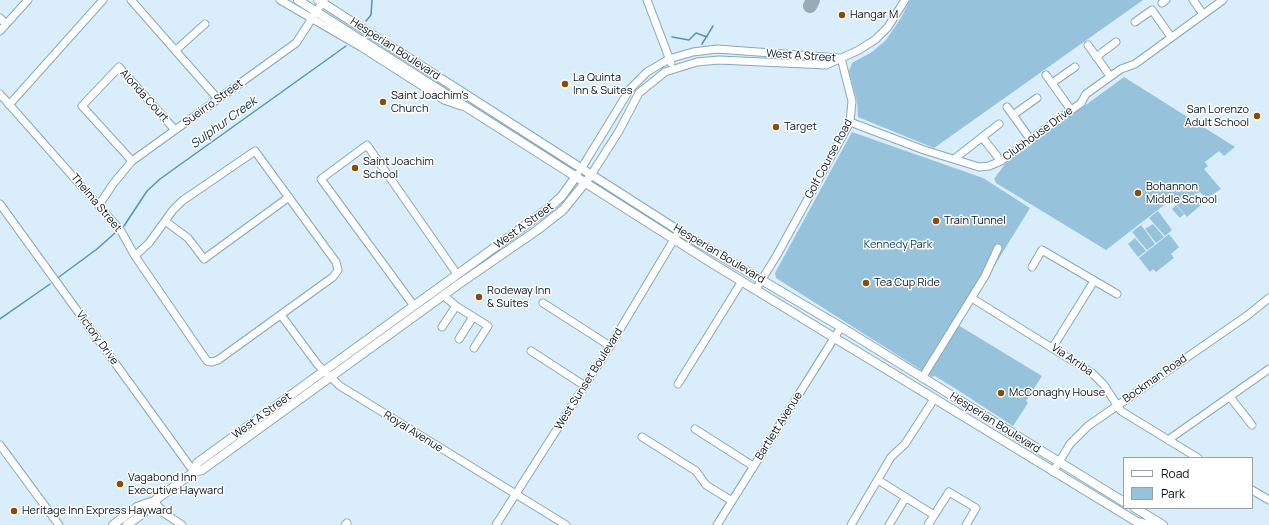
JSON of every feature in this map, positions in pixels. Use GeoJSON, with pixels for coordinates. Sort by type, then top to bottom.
{"type":"FeatureCollection","features":[{"type":"Feature","properties":{"kind":"main road","name":"Hesperian Boulevard"},"geometry":{"type":"LineString","coordinates":[[298,0],[575,178],[756,290],[1053,472],[1139,523],[1151,525]]}},
{"type":"Feature","properties":{"kind":"main road","name":"Hesperian Boulevard"},"geometry":{"type":"LineString","coordinates":[[322,1],[679,231],[841,327],[1123,501]]}},
{"type":"Feature","properties":{"kind":"main road","name":"West A Street"},"geometry":{"type":"LineString","coordinates":[[194,472],[197,463],[557,201],[581,169]]}},
{"type":"Feature","properties":{"kind":"main road","name":"West A Street"},"geometry":{"type":"LineString","coordinates":[[128,525],[142,514],[154,501],[194,472],[202,470],[443,295],[507,252],[563,210],[591,175]]}},
{"type":"Feature","properties":{"kind":"main road"},"geometry":{"type":"LineString","coordinates":[[507,252],[509,237]]}},
{"type":"Feature","properties":{"kind":"main road"},"geometry":{"type":"LineString","coordinates":[[457,274],[459,284]]}},
{"type":"Feature","properties":{"kind":"main road"},"geometry":{"type":"LineString","coordinates":[[956,413],[966,409],[977,412]]}},
{"type":"Feature","properties":{"kind":"main road","name":"West A Street"},"geometry":{"type":"LineString","coordinates":[[113,525],[137,508],[154,501]]}},
{"type":"Feature","properties":{"kind":"main road"},"geometry":{"type":"LineString","coordinates":[[1137,509],[1163,525]]}},
{"type":"Feature","properties":{"kind":"street"},"geometry":{"type":"LineString","coordinates":[[0,31],[28,0]]}},
{"type":"Feature","properties":{"kind":"street"},"geometry":{"type":"LineString","coordinates":[[9,105],[103,0]]}},
{"type":"Feature","properties":{"kind":"street"},"geometry":{"type":"LineString","coordinates":[[131,0],[218,100]]}},
{"type":"Feature","properties":{"kind":"street","name":"Hesperian Boulevard"},"geometry":{"type":"LineString","coordinates":[[280,0],[312,20],[361,47],[444,100],[464,107]]}},
{"type":"Feature","properties":{"kind":"street"},"geometry":{"type":"LineString","coordinates":[[647,0],[673,68]]}},
{"type":"Feature","properties":{"kind":"street"},"geometry":{"type":"LineString","coordinates":[[841,58],[860,50],[876,38],[888,27],[905,0]]}},
{"type":"Feature","properties":{"kind":"street"},"geometry":{"type":"LineString","coordinates":[[1193,0],[1203,14]]}},
{"type":"Feature","properties":{"kind":"street","name":"Clubhouse Drive"},"geometry":{"type":"LineString","coordinates":[[850,122],[924,150],[979,167],[989,166],[1001,161],[1081,103],[1086,94],[1110,76],[1121,69],[1135,64],[1223,0]]}},
{"type":"Feature","properties":{"kind":"street","name":"Sueirro Street"},"geometry":{"type":"LineString","coordinates":[[100,205],[113,184],[132,161],[296,43],[317,12],[322,1]]}},
{"type":"Feature","properties":{"kind":"street"},"geometry":{"type":"LineString","coordinates":[[1135,22],[1152,10],[1171,37]]}},
{"type":"Feature","properties":{"kind":"street"},"geometry":{"type":"LineString","coordinates":[[0,18],[6,24]]}},
{"type":"Feature","properties":{"kind":"street"},"geometry":{"type":"LineString","coordinates":[[176,50],[205,24]]}},
{"type":"Feature","properties":{"kind":"street"},"geometry":{"type":"LineString","coordinates":[[1096,57],[1116,42]]}},
{"type":"Feature","properties":{"kind":"street"},"geometry":{"type":"LineString","coordinates":[[1088,45],[1110,76]]}},
{"type":"Feature","properties":{"kind":"street","name":"West A Street"},"geometry":{"type":"LineString","coordinates":[[581,169],[630,89],[647,72],[669,59],[693,52],[717,49],[841,58]]}},
{"type":"Feature","properties":{"kind":"street","name":"West A Street"},"geometry":{"type":"LineString","coordinates":[[591,175],[620,131],[639,93],[673,68],[708,60],[826,65],[841,58]]}},
{"type":"Feature","properties":{"kind":"street","name":"Golf Course Road"},"geometry":{"type":"LineString","coordinates":[[756,290],[850,122],[853,111],[852,101],[841,58]]}},
{"type":"Feature","properties":{"kind":"street","name":"Alonda Court"},"geometry":{"type":"LineString","coordinates":[[132,161],[82,106],[119,66],[175,130]]}},
{"type":"Feature","properties":{"kind":"street"},"geometry":{"type":"LineString","coordinates":[[1052,83],[1075,68]]}},
{"type":"Feature","properties":{"kind":"street"},"geometry":{"type":"LineString","coordinates":[[1046,75],[1071,110]]}},
{"type":"Feature","properties":{"kind":"street","name":"Thelma Street"},"geometry":{"type":"LineString","coordinates":[[0,94],[100,205],[120,231],[135,256],[207,361],[212,362],[218,360],[281,315]]}},
{"type":"Feature","properties":{"kind":"street"},"geometry":{"type":"LineString","coordinates":[[1013,115],[1037,98]]}},
{"type":"Feature","properties":{"kind":"street"},"geometry":{"type":"LineString","coordinates":[[1007,107],[1031,140]]}},
{"type":"Feature","properties":{"kind":"street"},"geometry":{"type":"LineString","coordinates":[[954,159],[998,124]]}},
{"type":"Feature","properties":{"kind":"street"},"geometry":{"type":"LineString","coordinates":[[982,137],[997,156]]}},
{"type":"Feature","properties":{"kind":"street"},"geometry":{"type":"LineString","coordinates":[[414,306],[321,178],[367,145],[457,274]]}},
{"type":"Feature","properties":{"kind":"street"},"geometry":{"type":"LineString","coordinates":[[135,256],[149,243],[165,220],[182,201],[255,151],[336,262],[338,270],[333,276],[281,315]]}},
{"type":"Feature","properties":{"kind":"street"},"geometry":{"type":"LineString","coordinates":[[165,220],[188,238],[204,259],[289,197]]}},
{"type":"Feature","properties":{"kind":"street","name":"Victory Drive"},"geometry":{"type":"LineString","coordinates":[[0,204],[194,472]]}},
{"type":"Feature","properties":{"kind":"street","name":"West Sunset Boulevard"},"geometry":{"type":"LineString","coordinates":[[496,525],[610,346],[679,231]]}},
{"type":"Feature","properties":{"kind":"street"},"geometry":{"type":"LineString","coordinates":[[922,378],[985,276],[998,248]]}},
{"type":"Feature","properties":{"kind":"street"},"geometry":{"type":"LineString","coordinates":[[1032,266],[1042,250],[1118,294]]}},
{"type":"Feature","properties":{"kind":"street"},"geometry":{"type":"LineString","coordinates":[[678,384],[742,281]]}},
{"type":"Feature","properties":{"kind":"street"},"geometry":{"type":"LineString","coordinates":[[1053,347],[1094,281]]}},
{"type":"Feature","properties":{"kind":"street"},"geometry":{"type":"LineString","coordinates":[[443,295],[456,306],[488,326],[474,348]]}},
{"type":"Feature","properties":{"kind":"street","name":"Bockman Road"},"geometry":{"type":"LineString","coordinates":[[1053,472],[1079,434],[1117,405],[1248,315],[1269,298]]}},
{"type":"Feature","properties":{"kind":"street","name":"Via Arriba"},"geometry":{"type":"LineString","coordinates":[[975,300],[1053,347],[1092,373],[1104,385],[1122,411],[1196,457]]}},
{"type":"Feature","properties":{"kind":"street"},"geometry":{"type":"LineString","coordinates":[[543,303],[610,346]]}},
{"type":"Feature","properties":{"kind":"street"},"geometry":{"type":"LineString","coordinates":[[442,327],[456,306]]}},
{"type":"Feature","properties":{"kind":"street","name":"Royal Avenue"},"geometry":{"type":"LineString","coordinates":[[281,315],[318,366],[340,386],[566,525]]}},
{"type":"Feature","properties":{"kind":"street"},"geometry":{"type":"LineString","coordinates":[[459,339],[473,317]]}},
{"type":"Feature","properties":{"kind":"street","name":"Bartlett Avenue"},"geometry":{"type":"LineString","coordinates":[[717,525],[841,327]]}},
{"type":"Feature","properties":{"kind":"street"},"geometry":{"type":"LineString","coordinates":[[531,351],[585,386]]}},
{"type":"Feature","properties":{"kind":"street"},"geometry":{"type":"LineString","coordinates":[[1168,440],[1269,369]]}},
{"type":"Feature","properties":{"kind":"street"},"geometry":{"type":"LineString","coordinates":[[1230,397],[1252,424]]}},
{"type":"Feature","properties":{"kind":"street"},"geometry":{"type":"LineString","coordinates":[[851,525],[891,458],[905,444],[934,399]]}},
{"type":"Feature","properties":{"kind":"street"},"geometry":{"type":"LineString","coordinates":[[695,429],[753,466]]}},
{"type":"Feature","properties":{"kind":"street"},"geometry":{"type":"LineString","coordinates":[[642,437],[696,471],[706,485],[732,501]]}},
{"type":"Feature","properties":{"kind":"street"},"geometry":{"type":"LineString","coordinates":[[0,445],[59,525]]}},
{"type":"Feature","properties":{"kind":"street"},"geometry":{"type":"LineString","coordinates":[[878,480],[934,515]]}},
{"type":"Feature","properties":{"kind":"street"},"geometry":{"type":"LineString","coordinates":[[1253,491],[1269,500]]}},
{"type":"Feature","properties":{"kind":"street"},"geometry":{"type":"LineString","coordinates":[[928,525],[949,492],[976,508],[966,525]]}},
{"type":"Feature","properties":{"kind":"street"},"geometry":{"type":"LineString","coordinates":[[889,525],[906,497]]}},
{"type":"Feature","properties":{"kind":"street"},"geometry":{"type":"LineString","coordinates":[[154,501],[164,513],[182,525]]}},
{"type":"Feature","properties":{"kind":"green space"},"geometry":{"type":"Polygon","coordinates":[[[910,0],[1143,0],[934,148],[858,117],[857,101],[849,71],[852,63],[872,52],[886,40],[901,18],[910,0]]]}},
{"type":"Feature","properties":{"kind":"green space"},"geometry":{"type":"Polygon","coordinates":[[[1124,77],[1235,147],[1224,156],[1219,151],[1205,162],[1208,166],[1204,169],[1221,189],[1206,199],[1200,192],[1196,195],[1202,204],[1187,217],[1172,199],[1106,250],[996,183],[994,179],[1005,164],[1124,77]]]}},
{"type":"Feature","properties":{"kind":"green space","name":"Kennedy Park"},"geometry":{"type":"Polygon","coordinates":[[[852,132],[983,178],[1030,208],[958,325],[1042,376],[1026,401],[1028,403],[1013,426],[935,376],[932,377],[776,278],[775,273],[852,132]]]}},
{"type":"Feature","properties":{"kind":"green space"},"geometry":{"type":"Polygon","coordinates":[[[1176,205],[1184,214],[1180,218],[1172,209],[1176,205]]]}},
{"type":"Feature","properties":{"kind":"green space"},"geometry":{"type":"Polygon","coordinates":[[[1158,211],[1172,230],[1165,236],[1149,218],[1158,211]]]}},
{"type":"Feature","properties":{"kind":"green space"},"geometry":{"type":"Polygon","coordinates":[[[1153,224],[1164,237],[1156,243],[1145,229],[1153,224]]]}},
{"type":"Feature","properties":{"kind":"green space"},"geometry":{"type":"Polygon","coordinates":[[[1141,225],[1155,244],[1147,250],[1132,232],[1141,225]]]}},
{"type":"Feature","properties":{"kind":"green space"},"geometry":{"type":"Polygon","coordinates":[[[1169,234],[1179,247],[1171,254],[1174,258],[1156,272],[1153,269],[1150,272],[1139,258],[1169,234]]]}},
{"type":"Feature","properties":{"kind":"green space"},"geometry":{"type":"Polygon","coordinates":[[[1135,238],[1146,251],[1138,257],[1128,244],[1135,238]]]}},
{"type":"Feature","properties":{"kind":"waterway","name":"Sulphur Creek"},"geometry":{"type":"LineString","coordinates":[[366,21],[371,15],[372,0]]}},
{"type":"Feature","properties":{"kind":"waterway"},"geometry":{"type":"LineString","coordinates":[[702,44],[713,26]]}},
{"type":"Feature","properties":{"kind":"waterway"},"geometry":{"type":"LineString","coordinates":[[672,37],[689,40],[696,33],[707,37]]}},
{"type":"Feature","properties":{"kind":"waterway","name":"Sulphur Creek"},"geometry":{"type":"LineString","coordinates":[[124,226],[147,191],[160,179],[346,46]]}},
{"type":"Feature","properties":{"kind":"waterway","name":"Sulphur Creek"},"geometry":{"type":"LineString","coordinates":[[59,277],[97,249],[115,233]]}},
{"type":"Feature","properties":{"kind":"waterway","name":"Sulphur Creek"},"geometry":{"type":"LineString","coordinates":[[0,319],[50,284]]}},
{"type":"Feature","properties":{"kind":"taxiway"},"geometry":{"type":"LineString","coordinates":[[810,6],[813,0]]}},
{"type":"Feature","properties":{"kind":"place","name":"Hangar M"},"geometry":{"type":"Point","coordinates":[842,15]}},
{"type":"Feature","properties":{"kind":"place","name":"La Quinta Inn & Suites"},"geometry":{"type":"Point","coordinates":[565,84]}},
{"type":"Feature","properties":{"kind":"place","name":"Saint Joachim's Church"},"geometry":{"type":"Point","coordinates":[383,102]}},
{"type":"Feature","properties":{"kind":"place","name":"San Lorenzo Adult School"},"geometry":{"type":"Point","coordinates":[1257,116]}},
{"type":"Feature","properties":{"kind":"place","name":"Target"},"geometry":{"type":"Point","coordinates":[776,127]}},
{"type":"Feature","properties":{"kind":"place","name":"Saint Joachim School"},"geometry":{"type":"Point","coordinates":[355,168]}},
{"type":"Feature","properties":{"kind":"place","name":"Bohannon Middle School"},"geometry":{"type":"Point","coordinates":[1138,193]}},
{"type":"Feature","properties":{"kind":"place","name":"Train Tunnel"},"geometry":{"type":"Point","coordinates":[936,221]}},
{"type":"Feature","properties":{"kind":"place","name":"Tea Cup Ride"},"geometry":{"type":"Point","coordinates":[866,283]}},
{"type":"Feature","properties":{"kind":"place","name":"Rodeway Inn & Suites"},"geometry":{"type":"Point","coordinates":[479,297]}},
{"type":"Feature","properties":{"kind":"place","name":"McConaghy House"},"geometry":{"type":"Point","coordinates":[1001,393]}},
{"type":"Feature","properties":{"kind":"place","name":"Vagabond Inn Executive Hayward"},"geometry":{"type":"Point","coordinates":[120,484]}},
{"type":"Feature","properties":{"kind":"place","name":"Heritage Inn Express Hayward"},"geometry":{"type":"Point","coordinates":[14,511]}}]}
